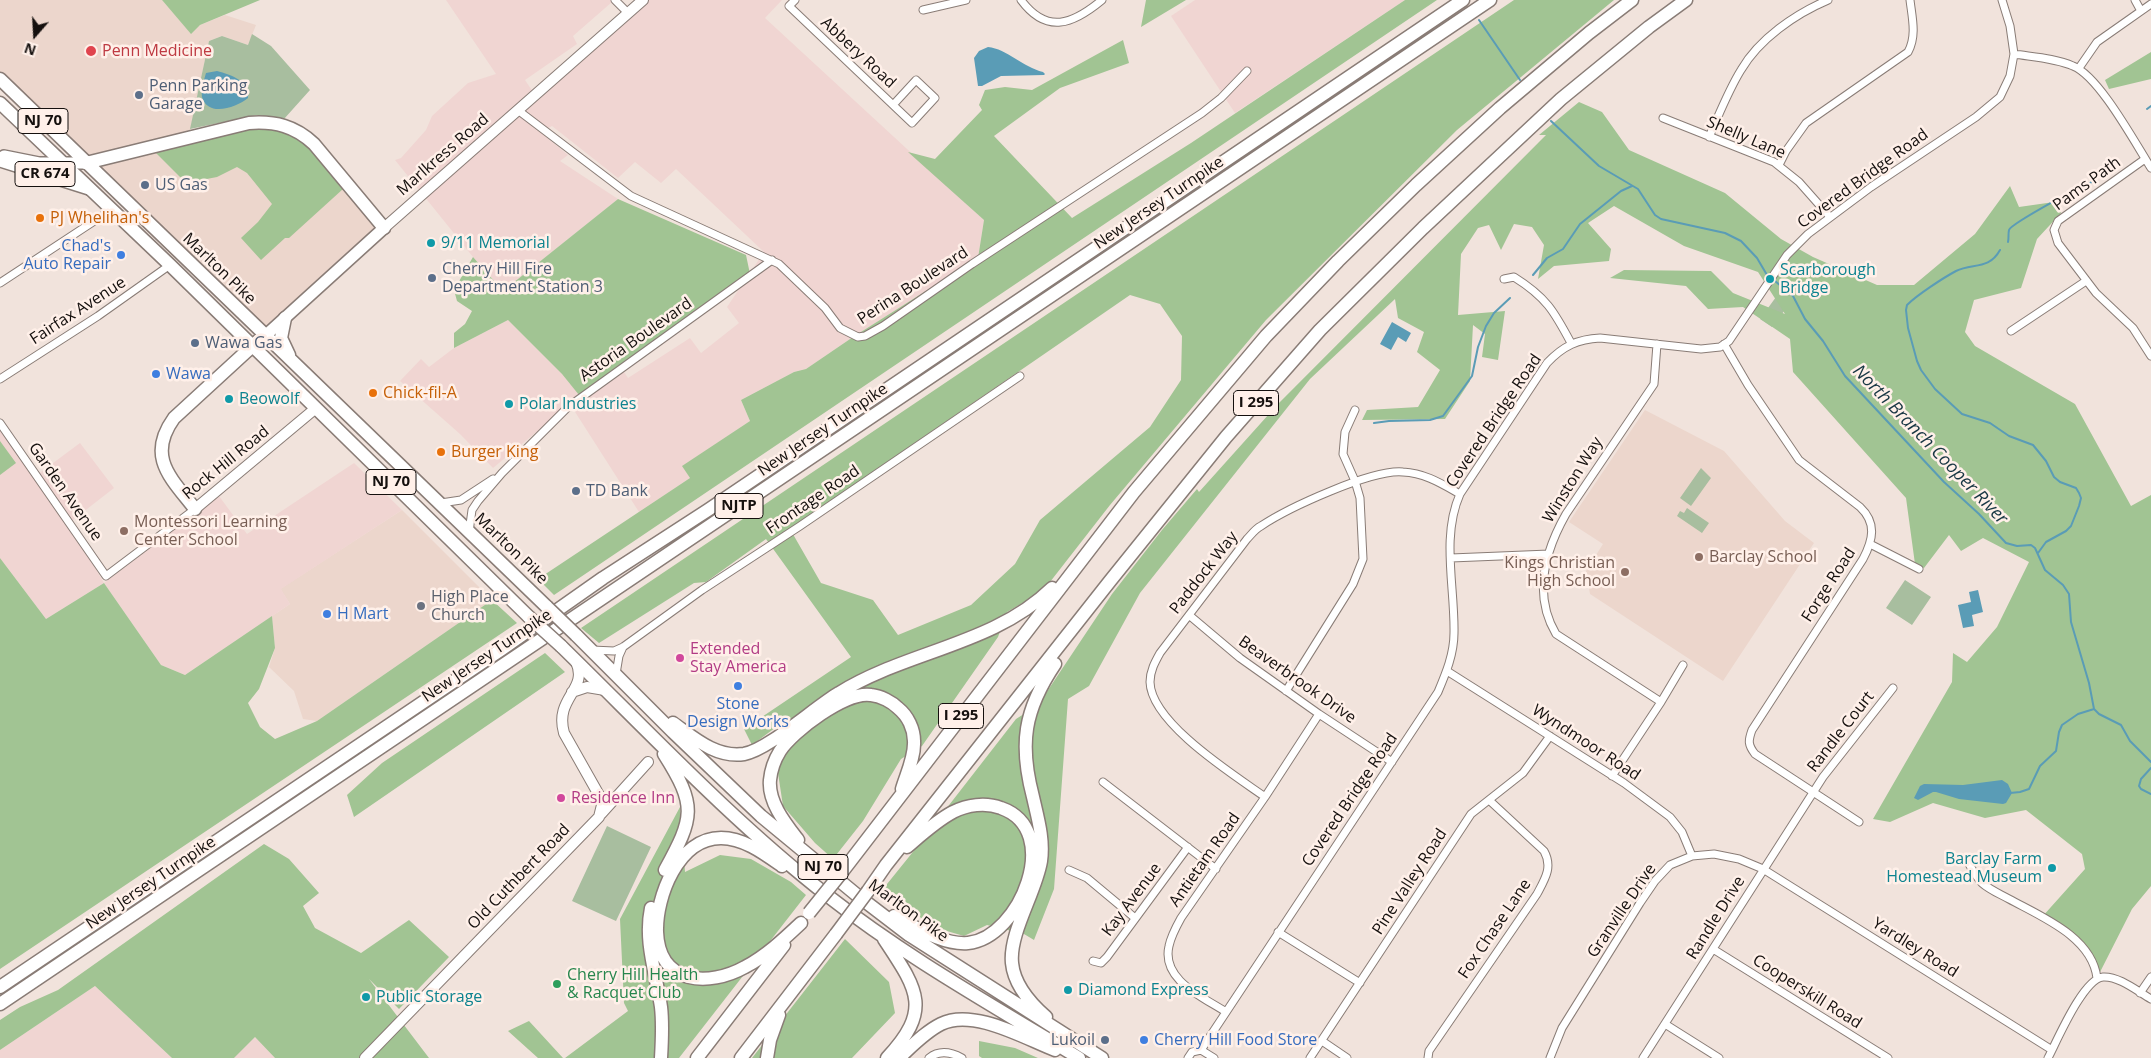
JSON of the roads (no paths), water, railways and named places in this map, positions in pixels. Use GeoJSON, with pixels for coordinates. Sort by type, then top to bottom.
{"type":"FeatureCollection","features":[{"type":"Feature","properties":{"kind":"highway","name":"New Jersey Turnpike"},"geometry":{"type":"LineString","coordinates":[[0,987],[502,649],[603,578],[724,499],[1463,0]]}},
{"type":"Feature","properties":{"kind":"highway","name":"New Jersey Turnpike"},"geometry":{"type":"LineString","coordinates":[[0,1004],[1490,0]]}},
{"type":"Feature","properties":{"kind":"highway","name":"I 295"},"geometry":{"type":"LineString","coordinates":[[696,1058],[842,872],[1134,492],[1266,336],[1338,261],[1500,108],[1632,0]]}},
{"type":"Feature","properties":{"kind":"highway","name":"I 295"},"geometry":{"type":"LineString","coordinates":[[740,1058],[784,1004],[886,864],[1110,581],[1226,438],[1342,307],[1480,173],[1561,99],[1686,0]]}},
{"type":"Feature","properties":{"kind":"highway","name":"Marlton Pike"},"geometry":{"type":"LineString","coordinates":[[0,79],[761,816],[909,935],[1102,1058]]}},
{"type":"Feature","properties":{"kind":"highway","name":"Marlton Pike"},"geometry":{"type":"LineString","coordinates":[[0,103],[253,346],[709,790],[811,882],[880,933],[974,997],[1079,1058]]}},
{"type":"Feature","properties":{"kind":"highway"},"geometry":{"type":"LineString","coordinates":[[86,163],[249,123],[280,124],[303,134],[314,144],[384,228]]}},
{"type":"Feature","properties":{"kind":"highway"},"geometry":{"type":"LineString","coordinates":[[285,318],[281,338],[294,364]]}},
{"type":"Feature","properties":{"kind":"highway"},"geometry":{"type":"LineString","coordinates":[[194,509],[166,471],[162,461],[161,451],[166,429],[174,418],[265,336]]}},
{"type":"Feature","properties":{"kind":"highway"},"geometry":{"type":"LineString","coordinates":[[642,701],[710,748],[734,755],[751,753],[846,689],[1013,619],[1035,604],[1081,561]]}},
{"type":"Feature","properties":{"kind":"highway"},"geometry":{"type":"LineString","coordinates":[[1072,1039],[1029,1000],[1013,970],[1014,944],[1038,873],[1042,846],[1042,833],[1025,759],[1026,735],[1033,701],[1046,677],[1110,581]]}},
{"type":"Feature","properties":{"kind":"highway"},"geometry":{"type":"LineString","coordinates":[[810,856],[777,809],[770,790],[770,780],[775,760],[780,750],[792,736],[819,716],[856,696],[872,694],[895,705],[903,712],[910,724],[914,743],[900,796]]}},
{"type":"Feature","properties":{"kind":"highway"},"geometry":{"type":"LineString","coordinates":[[652,735],[683,785],[688,806],[686,827],[656,891],[649,923],[648,941],[662,1021],[660,1058]]}},
{"type":"Feature","properties":{"kind":"highway"},"geometry":{"type":"LineString","coordinates":[[871,904],[939,938],[959,943],[980,941],[992,934],[1017,903],[1028,878],[1032,849],[1027,830],[1017,817],[997,806],[974,805],[952,812],[886,864]]}},
{"type":"Feature","properties":{"kind":"highway"},"geometry":{"type":"LineString","coordinates":[[805,918],[773,948],[746,967],[716,979],[691,979],[672,968],[664,957],[657,935],[661,901],[669,881],[686,854],[696,846],[709,840],[730,839],[745,844],[811,882]]}},
{"type":"Feature","properties":{"kind":"highway"},"geometry":{"type":"LineString","coordinates":[[880,933],[908,976],[916,998],[915,1015],[907,1034],[887,1058]]}},
{"type":"Feature","properties":{"kind":"highway"},"geometry":{"type":"LineString","coordinates":[[767,1058],[770,1040],[784,1004]]}},
{"type":"Feature","properties":{"kind":"highway"},"geometry":{"type":"LineString","coordinates":[[899,1058],[936,1027],[952,1020],[967,1019],[981,1021],[1074,1058]]}},
{"type":"Feature","properties":{"kind":"main road","name":"CR 674"},"geometry":{"type":"LineString","coordinates":[[0,155],[39,162],[86,163]]}},
{"type":"Feature","properties":{"kind":"main road","name":"CR 674"},"geometry":{"type":"LineString","coordinates":[[0,161],[90,189]]}},
{"type":"Feature","properties":{"kind":"main road","name":"Marlkress Road"},"geometry":{"type":"LineString","coordinates":[[265,336],[384,228]]}},
{"type":"Feature","properties":{"kind":"street"},"geometry":{"type":"LineString","coordinates":[[615,0],[628,13]]}},
{"type":"Feature","properties":{"kind":"street","name":"Marlkress Road"},"geometry":{"type":"LineString","coordinates":[[384,228],[643,0]]}},
{"type":"Feature","properties":{"kind":"street","name":"Abbery Road"},"geometry":{"type":"LineString","coordinates":[[795,0],[789,6],[893,105],[912,123],[935,98],[916,80],[893,105]]}},
{"type":"Feature","properties":{"kind":"street"},"geometry":{"type":"LineString","coordinates":[[923,10],[966,0]]}},
{"type":"Feature","properties":{"kind":"street"},"geometry":{"type":"LineString","coordinates":[[1021,0],[1035,16],[1055,24],[1064,23],[1079,16],[1102,0]]}},
{"type":"Feature","properties":{"kind":"street"},"geometry":{"type":"LineString","coordinates":[[1709,137],[1741,69],[1752,53],[1800,14],[1828,0]]}},
{"type":"Feature","properties":{"kind":"street"},"geometry":{"type":"LineString","coordinates":[[1779,165],[1786,151],[1806,122],[1908,52],[1913,42],[1910,0]]}},
{"type":"Feature","properties":{"kind":"street","name":"Covered Bridge Road"},"geometry":{"type":"LineString","coordinates":[[1188,1058],[1192,1052],[1201,1050],[1429,707],[1451,660],[1454,634],[1450,530],[1452,515],[1460,494],[1547,363],[1571,343],[1585,339],[1600,338],[1701,349],[1724,344],[1734,336],[1775,272],[1797,244],[1830,217],[1992,104],[2000,96],[2010,76],[2014,54],[2010,26],[2002,0]]}},
{"type":"Feature","properties":{"kind":"street"},"geometry":{"type":"LineString","coordinates":[[2135,0],[2141,11]]}},
{"type":"Feature","properties":{"kind":"street"},"geometry":{"type":"LineString","coordinates":[[2079,68],[2097,42],[2151,4]]}},
{"type":"Feature","properties":{"kind":"street"},"geometry":{"type":"LineString","coordinates":[[2014,54],[2062,62],[2079,68],[2093,80],[2151,168]]}},
{"type":"Feature","properties":{"kind":"street","name":"Perina Boulevard"},"geometry":{"type":"LineString","coordinates":[[519,111],[631,196],[772,260],[806,288],[825,308],[840,328],[858,338],[865,336],[1202,113],[1221,98],[1247,71]]}},
{"type":"Feature","properties":{"kind":"street","name":"Shelly Lane"},"geometry":{"type":"LineString","coordinates":[[1663,118],[1779,165],[1815,198],[1830,217]]}},
{"type":"Feature","properties":{"kind":"street","name":"Pams Path"},"geometry":{"type":"LineString","coordinates":[[2086,281],[2058,243],[2054,230],[2058,221],[2145,160]]}},
{"type":"Feature","properties":{"kind":"street"},"geometry":{"type":"LineString","coordinates":[[0,283],[111,210]]}},
{"type":"Feature","properties":{"kind":"street","name":"Astoria Boulevard"},"geometry":{"type":"LineString","coordinates":[[469,532],[472,510],[502,473],[579,397],[772,260]]}},
{"type":"Feature","properties":{"kind":"street","name":"Fairfax Avenue"},"geometry":{"type":"LineString","coordinates":[[0,379],[98,316],[170,266]]}},
{"type":"Feature","properties":{"kind":"street"},"geometry":{"type":"LineString","coordinates":[[1504,279],[1514,278],[1532,289],[1546,301],[1554,310],[1571,343]]}},
{"type":"Feature","properties":{"kind":"street"},"geometry":{"type":"LineString","coordinates":[[2011,331],[2086,281],[2096,294],[2133,328],[2151,356]]}},
{"type":"Feature","properties":{"kind":"street","name":"Winston Way"},"geometry":{"type":"LineString","coordinates":[[1657,344],[1654,384],[1567,512],[1557,530],[1548,554],[1543,583],[1544,600],[1549,622],[1556,634],[1662,702]]}},
{"type":"Feature","properties":{"kind":"street","name":"Forge Road"},"geometry":{"type":"LineString","coordinates":[[1724,344],[1748,385],[1799,460],[1867,513],[1873,531],[1870,544],[1863,559],[1752,730],[1748,740],[1748,744],[1755,754],[1859,822]]}},
{"type":"Feature","properties":{"kind":"street","name":"Frontage Road"},"geometry":{"type":"LineString","coordinates":[[591,650],[614,651],[623,647],[702,590],[800,526],[1020,376]]}},
{"type":"Feature","properties":{"kind":"street","name":"Rock Hill Road"},"geometry":{"type":"LineString","coordinates":[[106,576],[194,509],[316,408]]}},
{"type":"Feature","properties":{"kind":"street"},"geometry":{"type":"LineString","coordinates":[[1286,691],[1359,572],[1363,550],[1360,498],[1343,454],[1345,432],[1355,410]]}},
{"type":"Feature","properties":{"kind":"street","name":"Garden Avenue"},"geometry":{"type":"LineString","coordinates":[[0,423],[106,576]]}},
{"type":"Feature","properties":{"kind":"street","name":"Paddock Way"},"geometry":{"type":"LineString","coordinates":[[1265,797],[1193,744],[1158,707],[1150,684],[1154,663],[1234,555],[1260,526],[1355,481],[1402,472],[1421,474],[1460,494]]}},
{"type":"Feature","properties":{"kind":"street","name":"Astoria Boulevard"},"geometry":{"type":"LineString","coordinates":[[439,503],[461,500],[502,473]]}},
{"type":"Feature","properties":{"kind":"street"},"geometry":{"type":"LineString","coordinates":[[1870,544],[1919,569]]}},
{"type":"Feature","properties":{"kind":"street"},"geometry":{"type":"LineString","coordinates":[[1451,558],[1548,554]]}},
{"type":"Feature","properties":{"kind":"street","name":"Beaverbrook Drive"},"geometry":{"type":"LineString","coordinates":[[1190,615],[1240,658],[1319,714],[1392,762]]}},
{"type":"Feature","properties":{"kind":"street"},"geometry":{"type":"LineString","coordinates":[[616,674],[619,656],[623,647]]}},
{"type":"Feature","properties":{"kind":"street"},"geometry":{"type":"LineString","coordinates":[[574,659],[578,667],[579,676],[577,684],[563,708],[561,724],[564,733],[599,795],[602,805],[599,817]]}},
{"type":"Feature","properties":{"kind":"street"},"geometry":{"type":"LineString","coordinates":[[1612,776],[1662,702],[1683,665]]}},
{"type":"Feature","properties":{"kind":"street","name":"Wyndmoor Road"},"geometry":{"type":"LineString","coordinates":[[1447,671],[1612,776],[1670,817],[1682,832],[1692,856]]}},
{"type":"Feature","properties":{"kind":"street"},"geometry":{"type":"LineString","coordinates":[[572,692],[582,688],[593,687],[610,694]]}},
{"type":"Feature","properties":{"kind":"street","name":"Randle Court"},"geometry":{"type":"LineString","coordinates":[[1812,793],[1893,688]]}},
{"type":"Feature","properties":{"kind":"street","name":"Antietam Road"},"geometry":{"type":"LineString","coordinates":[[1226,1012],[1181,983],[1175,975],[1168,956],[1171,937],[1181,918],[1265,797],[1319,714]]}},
{"type":"Feature","properties":{"kind":"street","name":"Pine Valley Road"},"geometry":{"type":"LineString","coordinates":[[1310,1058],[1471,814],[1523,773],[1550,736]]}},
{"type":"Feature","properties":{"kind":"street","name":"Old Cuthbert Road"},"geometry":{"type":"LineString","coordinates":[[365,1058],[599,817],[648,762]]}},
{"type":"Feature","properties":{"kind":"street"},"geometry":{"type":"LineString","coordinates":[[1103,782],[1216,869]]}},
{"type":"Feature","properties":{"kind":"street","name":"Randle Drive"},"geometry":{"type":"LineString","coordinates":[[1643,1058],[1812,793]]}},
{"type":"Feature","properties":{"kind":"street","name":"Fox Chase Lane"},"geometry":{"type":"LineString","coordinates":[[1428,1058],[1429,1052],[1537,894],[1549,866],[1544,851],[1489,800]]}},
{"type":"Feature","properties":{"kind":"street","name":"Kay Avenue"},"geometry":{"type":"LineString","coordinates":[[1093,961],[1101,963],[1188,847]]}},
{"type":"Feature","properties":{"kind":"street","name":"Granville Drive"},"geometry":{"type":"LineString","coordinates":[[1550,1058],[1562,1028],[1640,903],[1655,881],[1670,865],[1692,856],[1714,854],[1739,859],[1763,869]]}},
{"type":"Feature","properties":{"kind":"street"},"geometry":{"type":"LineString","coordinates":[[1969,864],[1983,884],[2034,912],[2072,937],[2090,954],[2096,965],[2097,978]]}},
{"type":"Feature","properties":{"kind":"street","name":"Yardley Road"},"geometry":{"type":"LineString","coordinates":[[1763,869],[2052,1050]]}},
{"type":"Feature","properties":{"kind":"street"},"geometry":{"type":"LineString","coordinates":[[1068,870],[1087,878],[1136,918]]}},
{"type":"Feature","properties":{"kind":"street"},"geometry":{"type":"LineString","coordinates":[[1278,932],[1360,983]]}},
{"type":"Feature","properties":{"kind":"street","name":"Cooperskill Road"},"geometry":{"type":"LineString","coordinates":[[1713,949],[1888,1058]]}},
{"type":"Feature","properties":{"kind":"street"},"geometry":{"type":"LineString","coordinates":[[2140,993],[2151,977]]}},
{"type":"Feature","properties":{"kind":"street"},"geometry":{"type":"LineString","coordinates":[[2048,1058],[2080,998],[2097,978],[2112,978],[2151,999]]}},
{"type":"Feature","properties":{"kind":"street"},"geometry":{"type":"LineString","coordinates":[[1665,1024],[1719,1058]]}},
{"type":"Feature","properties":{"kind":"street"},"geometry":{"type":"LineString","coordinates":[[1322,1041],[1347,1058]]}},
{"type":"Feature","properties":{"kind":"street"},"geometry":{"type":"LineString","coordinates":[[1201,1050],[1202,1058]]}},
{"type":"Feature","properties":{"kind":"street"},"geometry":{"type":"LineString","coordinates":[[1201,1050],[1214,1058]]}},
{"type":"Feature","properties":{"kind":"street"},"geometry":{"type":"LineString","coordinates":[[929,1058],[939,1052],[948,1052],[962,1058]]}},
{"type":"Feature","properties":{"kind":"water"},"geometry":{"type":"Polygon","coordinates":[[[988,47],[1002,51],[1045,74],[1001,76],[982,86],[978,86],[974,58],[979,51],[988,47]]]}},
{"type":"Feature","properties":{"kind":"water"},"geometry":{"type":"Polygon","coordinates":[[[217,71],[234,77],[243,83],[248,92],[248,98],[237,105],[223,109],[210,107],[205,103],[202,94],[206,73],[217,71]]]}},
{"type":"Feature","properties":{"kind":"water"},"geometry":{"type":"Polygon","coordinates":[[[1392,322],[1411,333],[1406,342],[1398,337],[1391,350],[1380,344],[1392,322]]]}},
{"type":"Feature","properties":{"kind":"water"},"geometry":{"type":"Polygon","coordinates":[[[1978,590],[1983,612],[1972,615],[1974,626],[1963,628],[1958,605],[1971,602],[1969,592],[1978,590]]]}},
{"type":"Feature","properties":{"kind":"water"},"geometry":{"type":"Polygon","coordinates":[[[2002,780],[2008,784],[2012,793],[2006,803],[2003,804],[1959,799],[1936,792],[1918,800],[1914,798],[1920,786],[1924,784],[1963,785],[2002,780]]]}},
{"type":"Feature","properties":{"kind":"waterway","name":"North Branch Cooper River"},"geometry":{"type":"LineString","coordinates":[[1479,20],[1520,80]]}},
{"type":"Feature","properties":{"kind":"waterway"},"geometry":{"type":"LineString","coordinates":[[2147,109],[2151,106]]}},
{"type":"Feature","properties":{"kind":"waterway","name":"North Branch Cooper River"},"geometry":{"type":"LineString","coordinates":[[1551,121],[1599,166],[1638,189],[1655,215],[1661,219],[1725,233],[1741,241],[1757,258],[1767,275]]}},
{"type":"Feature","properties":{"kind":"waterway"},"geometry":{"type":"LineString","coordinates":[[2070,194],[2079,191],[2093,181]]}},
{"type":"Feature","properties":{"kind":"waterway"},"geometry":{"type":"LineString","coordinates":[[1533,275],[1547,258],[1563,249],[1580,224],[1621,191],[1632,186]]}},
{"type":"Feature","properties":{"kind":"waterway"},"geometry":{"type":"LineString","coordinates":[[2008,242],[2009,230],[2012,227],[2065,195]]}},
{"type":"Feature","properties":{"kind":"waterway"},"geometry":{"type":"LineString","coordinates":[[2000,250],[1991,261],[1956,271],[1911,301],[1907,305],[1906,310],[1908,328],[1917,361],[1921,370],[1935,389],[1962,414],[1990,423],[2009,436],[2033,445],[2046,461],[2054,477],[2060,482],[2076,488],[2079,493],[2081,498],[2071,526],[2066,531],[2046,542],[2038,553]]}},
{"type":"Feature","properties":{"kind":"waterway","name":"North Branch Cooper River"},"geometry":{"type":"LineString","coordinates":[[1775,281],[1793,296],[1805,319],[1823,341],[1845,376],[1944,482],[1979,514],[2006,543],[2017,546],[2031,545],[2035,548],[2045,570],[2063,585],[2069,594],[2071,622],[2089,683],[2094,709],[2099,714],[2121,725],[2130,741],[2151,762]]}},
{"type":"Feature","properties":{"kind":"waterway"},"geometry":{"type":"LineString","coordinates":[[1374,423],[1430,420],[1443,416],[1472,376],[1478,347],[1486,326],[1494,313],[1510,298]]}},
{"type":"Feature","properties":{"kind":"waterway"},"geometry":{"type":"LineString","coordinates":[[2010,793],[2029,789],[2040,766],[2056,751],[2062,725],[2078,714],[2094,709]]}},
{"type":"Feature","properties":{"kind":"waterway","name":"North Branch Cooper River"},"geometry":{"type":"LineString","coordinates":[[2151,768],[2141,779],[2139,786],[2151,794]]}},
{"type":"Feature","properties":{"kind":"place","name":"Penn Medicine"},"geometry":{"type":"Point","coordinates":[91,51]}},
{"type":"Feature","properties":{"kind":"place","name":"Penn Parking Garage"},"geometry":{"type":"Point","coordinates":[139,95]}},
{"type":"Feature","properties":{"kind":"place","name":"US Gas"},"geometry":{"type":"Point","coordinates":[145,185]}},
{"type":"Feature","properties":{"kind":"place","name":"PJ Whelihan's"},"geometry":{"type":"Point","coordinates":[40,218]}},
{"type":"Feature","properties":{"kind":"place","name":"9/11 Memorial"},"geometry":{"type":"Point","coordinates":[431,243]}},
{"type":"Feature","properties":{"kind":"place","name":"Chad's Auto Repair"},"geometry":{"type":"Point","coordinates":[121,255]}},
{"type":"Feature","properties":{"kind":"place","name":"Cherry Hill Fire Department Station 3"},"geometry":{"type":"Point","coordinates":[432,278]}},
{"type":"Feature","properties":{"kind":"place","name":"Scarborough Bridge"},"geometry":{"type":"Point","coordinates":[1770,279]}},
{"type":"Feature","properties":{"kind":"place","name":"Wawa Gas"},"geometry":{"type":"Point","coordinates":[195,343]}},
{"type":"Feature","properties":{"kind":"place","name":"Wawa"},"geometry":{"type":"Point","coordinates":[156,374]}},
{"type":"Feature","properties":{"kind":"place","name":"Chick-fil-A"},"geometry":{"type":"Point","coordinates":[373,393]}},
{"type":"Feature","properties":{"kind":"place","name":"Beowolf"},"geometry":{"type":"Point","coordinates":[229,399]}},
{"type":"Feature","properties":{"kind":"place","name":"Polar Industries"},"geometry":{"type":"Point","coordinates":[509,404]}},
{"type":"Feature","properties":{"kind":"place","name":"Burger King"},"geometry":{"type":"Point","coordinates":[441,452]}},
{"type":"Feature","properties":{"kind":"place","name":"TD Bank"},"geometry":{"type":"Point","coordinates":[576,491]}},
{"type":"Feature","properties":{"kind":"place","name":"Montessori Learning Center School"},"geometry":{"type":"Point","coordinates":[124,531]}},
{"type":"Feature","properties":{"kind":"place","name":"Barclay School"},"geometry":{"type":"Point","coordinates":[1699,557]}},
{"type":"Feature","properties":{"kind":"place","name":"Kings Christian High School"},"geometry":{"type":"Point","coordinates":[1625,572]}},
{"type":"Feature","properties":{"kind":"place","name":"High Place Church"},"geometry":{"type":"Point","coordinates":[421,606]}},
{"type":"Feature","properties":{"kind":"place","name":"H Mart"},"geometry":{"type":"Point","coordinates":[327,614]}},
{"type":"Feature","properties":{"kind":"place","name":"Extended Stay America"},"geometry":{"type":"Point","coordinates":[680,658]}},
{"type":"Feature","properties":{"kind":"place","name":"Stone Design Works"},"geometry":{"type":"Point","coordinates":[738,686]}},
{"type":"Feature","properties":{"kind":"place","name":"Residence Inn"},"geometry":{"type":"Point","coordinates":[561,798]}},
{"type":"Feature","properties":{"kind":"place","name":"Barclay Farm Homestead Museum"},"geometry":{"type":"Point","coordinates":[2052,868]}},
{"type":"Feature","properties":{"kind":"place","name":"Cherry Hill Health & Racquet Club"},"geometry":{"type":"Point","coordinates":[557,984]}},
{"type":"Feature","properties":{"kind":"place","name":"Diamond Express"},"geometry":{"type":"Point","coordinates":[1068,990]}},
{"type":"Feature","properties":{"kind":"place","name":"Public Storage"},"geometry":{"type":"Point","coordinates":[366,997]}},
{"type":"Feature","properties":{"kind":"place","name":"Lukoil"},"geometry":{"type":"Point","coordinates":[1105,1040]}},
{"type":"Feature","properties":{"kind":"place","name":"Cherry Hill Food Store"},"geometry":{"type":"Point","coordinates":[1144,1040]}}]}
